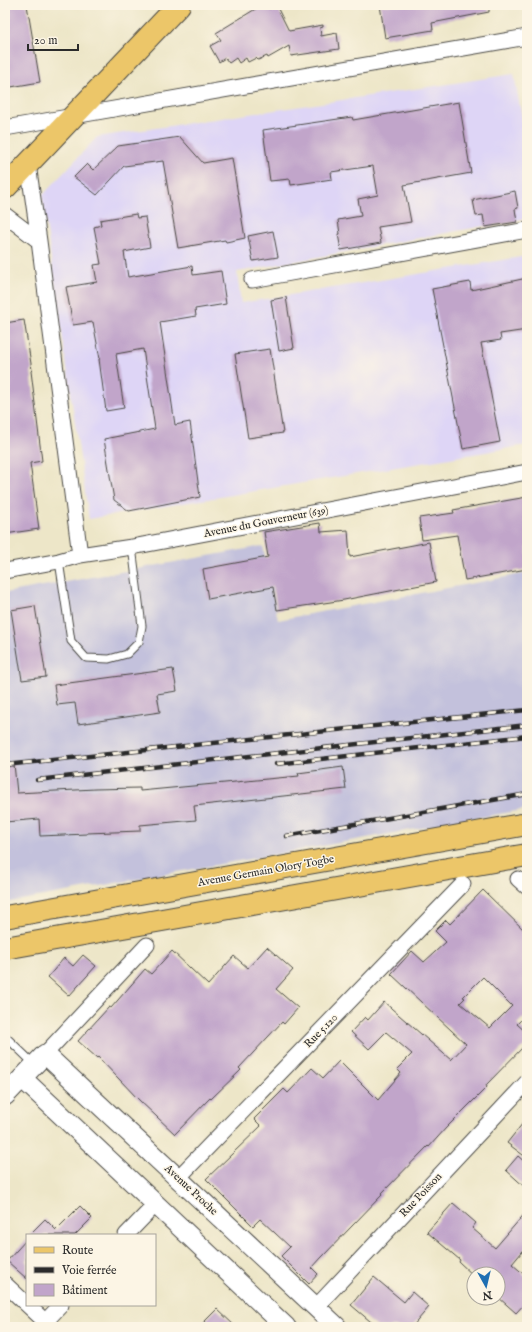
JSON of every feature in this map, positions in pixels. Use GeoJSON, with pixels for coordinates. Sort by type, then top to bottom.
{"type":"FeatureCollection","features":[{"type":"Feature","properties":{"kind":"main road"},"geometry":{"type":"LineString","coordinates":[[5,188],[179,5]]}},
{"type":"Feature","properties":{"kind":"main road","name":"Avenue Germain Olory Togbe"},"geometry":{"type":"LineString","coordinates":[[5,917],[527,824]]}},
{"type":"Feature","properties":{"kind":"main road"},"geometry":{"type":"LineString","coordinates":[[5,948],[527,855]]}},
{"type":"Feature","properties":{"kind":"street"},"geometry":{"type":"LineString","coordinates":[[5,128],[527,37]]}},
{"type":"Feature","properties":{"kind":"street"},"geometry":{"type":"LineString","coordinates":[[28,164],[80,555]]}},
{"type":"Feature","properties":{"kind":"street"},"geometry":{"type":"LineString","coordinates":[[5,215],[39,241]]}},
{"type":"Feature","properties":{"kind":"street"},"geometry":{"type":"LineString","coordinates":[[252,280],[527,230]]}},
{"type":"Feature","properties":{"kind":"street","name":"Avenue du Gouverneur (639)"},"geometry":{"type":"LineString","coordinates":[[5,571],[59,561],[80,555],[132,547],[527,472]]}},
{"type":"Feature","properties":{"kind":"street","name":"Rue 5.120"},"geometry":{"type":"LineString","coordinates":[[178,1178],[462,884]]}},
{"type":"Feature","properties":{"kind":"street"},"geometry":{"type":"LineString","coordinates":[[5,1096],[147,945]]}},
{"type":"Feature","properties":{"kind":"street"},"geometry":{"type":"LineString","coordinates":[[34,1065],[156,1204],[286,1327]]}},
{"type":"Feature","properties":{"kind":"street","name":"Avenue Proche"},"geometry":{"type":"LineString","coordinates":[[34,1065],[178,1178],[337,1327]]}},
{"type":"Feature","properties":{"kind":"street","name":"Rue Poisson"},"geometry":{"type":"LineString","coordinates":[[316,1307],[527,1082]]}},
{"type":"Feature","properties":{"kind":"street"},"geometry":{"type":"LineString","coordinates":[[127,1234],[156,1204]]}},
{"type":"Feature","properties":{"kind":"street"},"geometry":{"type":"LineString","coordinates":[[5,1284],[26,1304]]}},
{"type":"Feature","properties":{"kind":"street"},"geometry":{"type":"LineString","coordinates":[[29,1306],[48,1324],[60,1306]]}},
{"type":"Feature","properties":{"kind":"lane"},"geometry":{"type":"LineString","coordinates":[[59,561],[71,641],[86,658],[110,659],[127,654],[139,642],[142,626],[132,547]]}},
{"type":"Feature","properties":{"kind":"lane"},"geometry":{"type":"LineString","coordinates":[[5,1036],[34,1065]]}},
{"type":"Feature","properties":{"kind":"shaded area"},"geometry":{"type":"Polygon","coordinates":[[[514,74],[527,145],[527,218],[237,272],[241,303],[527,256],[527,445],[89,519],[42,196],[97,137],[514,74]]]}},
{"type":"Feature","properties":{"kind":"shaded area"},"geometry":{"type":"Polygon","coordinates":[[[263,546],[278,620],[527,573],[527,809],[5,903],[5,593],[263,546]]]}},
{"type":"Feature","properties":{"kind":"building"},"geometry":{"type":"Polygon","coordinates":[[[5,5],[27,5],[40,82],[5,88],[5,5]]]}},
{"type":"Feature","properties":{"kind":"building"},"geometry":{"type":"Polygon","coordinates":[[[262,5],[265,5],[269,9],[276,5],[289,31],[323,25],[323,27],[320,28],[321,36],[337,33],[339,49],[291,56],[289,46],[268,58],[267,56],[258,60],[256,58],[248,62],[246,58],[239,63],[236,58],[229,63],[225,58],[219,62],[210,46],[221,40],[216,33],[262,5]]]}},
{"type":"Feature","properties":{"kind":"building"},"geometry":{"type":"Polygon","coordinates":[[[380,5],[489,5],[489,12],[432,23],[433,30],[385,38],[380,5]]]}},
{"type":"Feature","properties":{"kind":"building"},"geometry":{"type":"Polygon","coordinates":[[[459,102],[471,173],[404,185],[411,222],[378,227],[381,243],[341,250],[338,234],[340,234],[338,220],[361,216],[358,199],[378,195],[373,166],[331,172],[332,179],[291,185],[290,179],[270,181],[263,130],[352,117],[353,120],[459,102]]]}},
{"type":"Feature","properties":{"kind":"building"},"geometry":{"type":"Polygon","coordinates":[[[180,137],[203,163],[232,158],[245,238],[178,248],[163,161],[124,166],[97,195],[74,177],[87,164],[93,170],[118,146],[180,137]]]}},
{"type":"Feature","properties":{"kind":"building"},"geometry":{"type":"Polygon","coordinates":[[[515,191],[518,208],[515,209],[517,222],[485,227],[483,215],[476,216],[473,200],[515,191]]]}},
{"type":"Feature","properties":{"kind":"building"},"geometry":{"type":"Polygon","coordinates":[[[136,214],[137,218],[145,217],[150,247],[124,252],[128,277],[192,266],[193,275],[221,271],[226,304],[195,309],[196,316],[160,322],[175,425],[190,422],[200,497],[129,511],[114,500],[104,439],[155,429],[143,349],[116,354],[124,408],[106,411],[100,359],[93,322],[73,325],[66,287],[97,282],[94,265],[101,264],[94,227],[101,225],[100,220],[136,214]]]}},
{"type":"Feature","properties":{"kind":"building"},"geometry":{"type":"Polygon","coordinates":[[[273,231],[278,257],[253,261],[248,236],[273,231]]]}},
{"type":"Feature","properties":{"kind":"building"},"geometry":{"type":"Polygon","coordinates":[[[527,278],[527,330],[500,334],[501,340],[481,343],[500,442],[463,449],[432,289],[470,282],[471,290],[527,278]]]}},
{"type":"Feature","properties":{"kind":"building"},"geometry":{"type":"Polygon","coordinates":[[[286,297],[294,348],[279,351],[271,300],[286,297]]]}},
{"type":"Feature","properties":{"kind":"building"},"geometry":{"type":"Polygon","coordinates":[[[24,320],[32,370],[42,461],[30,463],[39,529],[5,534],[5,323],[24,320]]]}},
{"type":"Feature","properties":{"kind":"building"},"geometry":{"type":"Polygon","coordinates":[[[270,349],[283,433],[248,438],[235,354],[270,349]]]}},
{"type":"Feature","properties":{"kind":"building"},"geometry":{"type":"Polygon","coordinates":[[[527,497],[527,569],[465,580],[457,535],[422,540],[419,518],[454,513],[453,510],[527,497]]]}},
{"type":"Feature","properties":{"kind":"building"},"geometry":{"type":"Polygon","coordinates":[[[320,523],[321,532],[348,530],[350,557],[429,542],[436,582],[344,600],[277,610],[273,587],[208,599],[203,569],[268,557],[264,532],[320,523]]]}},
{"type":"Feature","properties":{"kind":"building"},"geometry":{"type":"Polygon","coordinates":[[[35,606],[46,677],[22,680],[11,610],[35,606]]]}},
{"type":"Feature","properties":{"kind":"building"},"geometry":{"type":"Polygon","coordinates":[[[173,669],[177,691],[157,694],[160,712],[78,724],[75,703],[57,705],[54,685],[173,669]]]}},
{"type":"Feature","properties":{"kind":"building"},"geometry":{"type":"Polygon","coordinates":[[[5,764],[14,764],[17,793],[140,788],[140,791],[299,776],[298,773],[343,767],[346,789],[194,806],[196,820],[140,825],[140,831],[40,836],[39,819],[5,822],[5,764]]]}},
{"type":"Feature","properties":{"kind":"building"},"geometry":{"type":"Polygon","coordinates":[[[483,890],[527,933],[527,1021],[523,1018],[517,1024],[527,1033],[527,1043],[486,1085],[487,1087],[381,1194],[382,1195],[312,1268],[318,1274],[309,1284],[281,1256],[290,1247],[260,1219],[253,1226],[206,1179],[261,1126],[254,1119],[284,1089],[288,1093],[312,1068],[323,1078],[339,1061],[378,1100],[401,1073],[397,1069],[412,1054],[386,1032],[369,1049],[351,1032],[365,1017],[368,1020],[384,1002],[451,1060],[466,1044],[391,974],[412,951],[424,962],[446,942],[435,931],[446,920],[450,924],[483,890]],[[483,977],[463,997],[465,998],[460,1003],[490,1028],[512,1006],[483,977]]]}},
{"type":"Feature","properties":{"kind":"building"},"geometry":{"type":"Polygon","coordinates":[[[267,947],[293,970],[276,989],[298,1008],[284,1024],[282,1022],[239,1068],[241,1070],[211,1099],[210,1098],[175,1134],[139,1100],[98,1057],[97,1058],[78,1041],[109,1007],[111,1008],[145,969],[151,974],[172,951],[208,985],[234,956],[248,968],[267,947]]]}},
{"type":"Feature","properties":{"kind":"building"},"geometry":{"type":"Polygon","coordinates":[[[83,955],[96,966],[69,996],[48,977],[64,958],[73,966],[83,955]]]}},
{"type":"Feature","properties":{"kind":"building"},"geometry":{"type":"Polygon","coordinates":[[[527,1118],[527,1158],[507,1143],[527,1118]]]}},
{"type":"Feature","properties":{"kind":"building"},"geometry":{"type":"Polygon","coordinates":[[[518,1156],[527,1164],[527,1189],[506,1170],[518,1156]]]}},
{"type":"Feature","properties":{"kind":"building"},"geometry":{"type":"Polygon","coordinates":[[[453,1203],[476,1223],[472,1228],[495,1248],[527,1211],[527,1246],[512,1264],[527,1277],[527,1301],[516,1313],[506,1304],[506,1266],[466,1266],[466,1269],[459,1262],[460,1260],[427,1232],[453,1203]]]}},
{"type":"Feature","properties":{"kind":"building"},"geometry":{"type":"Polygon","coordinates":[[[80,1206],[92,1218],[76,1234],[30,1234],[45,1219],[56,1230],[80,1206]]]}},
{"type":"Feature","properties":{"kind":"building"},"geometry":{"type":"Polygon","coordinates":[[[26,1240],[26,1278],[7,1261],[26,1240]]]}},
{"type":"Feature","properties":{"kind":"building"},"geometry":{"type":"Polygon","coordinates":[[[374,1277],[404,1302],[412,1292],[429,1307],[412,1327],[377,1327],[351,1305],[374,1277]]]}},
{"type":"Feature","properties":{"kind":"building"},"geometry":{"type":"Polygon","coordinates":[[[217,1309],[236,1327],[199,1327],[217,1309]]]}},
{"type":"Feature","properties":{"kind":"railway"},"geometry":{"type":"LineString","coordinates":[[5,765],[527,710]]}},
{"type":"Feature","properties":{"kind":"railway"},"geometry":{"type":"LineString","coordinates":[[37,780],[527,725]]}},
{"type":"Feature","properties":{"kind":"railway"},"geometry":{"type":"LineString","coordinates":[[276,764],[527,736]]}},
{"type":"Feature","properties":{"kind":"railway"},"geometry":{"type":"LineString","coordinates":[[286,836],[527,794]]}}]}
